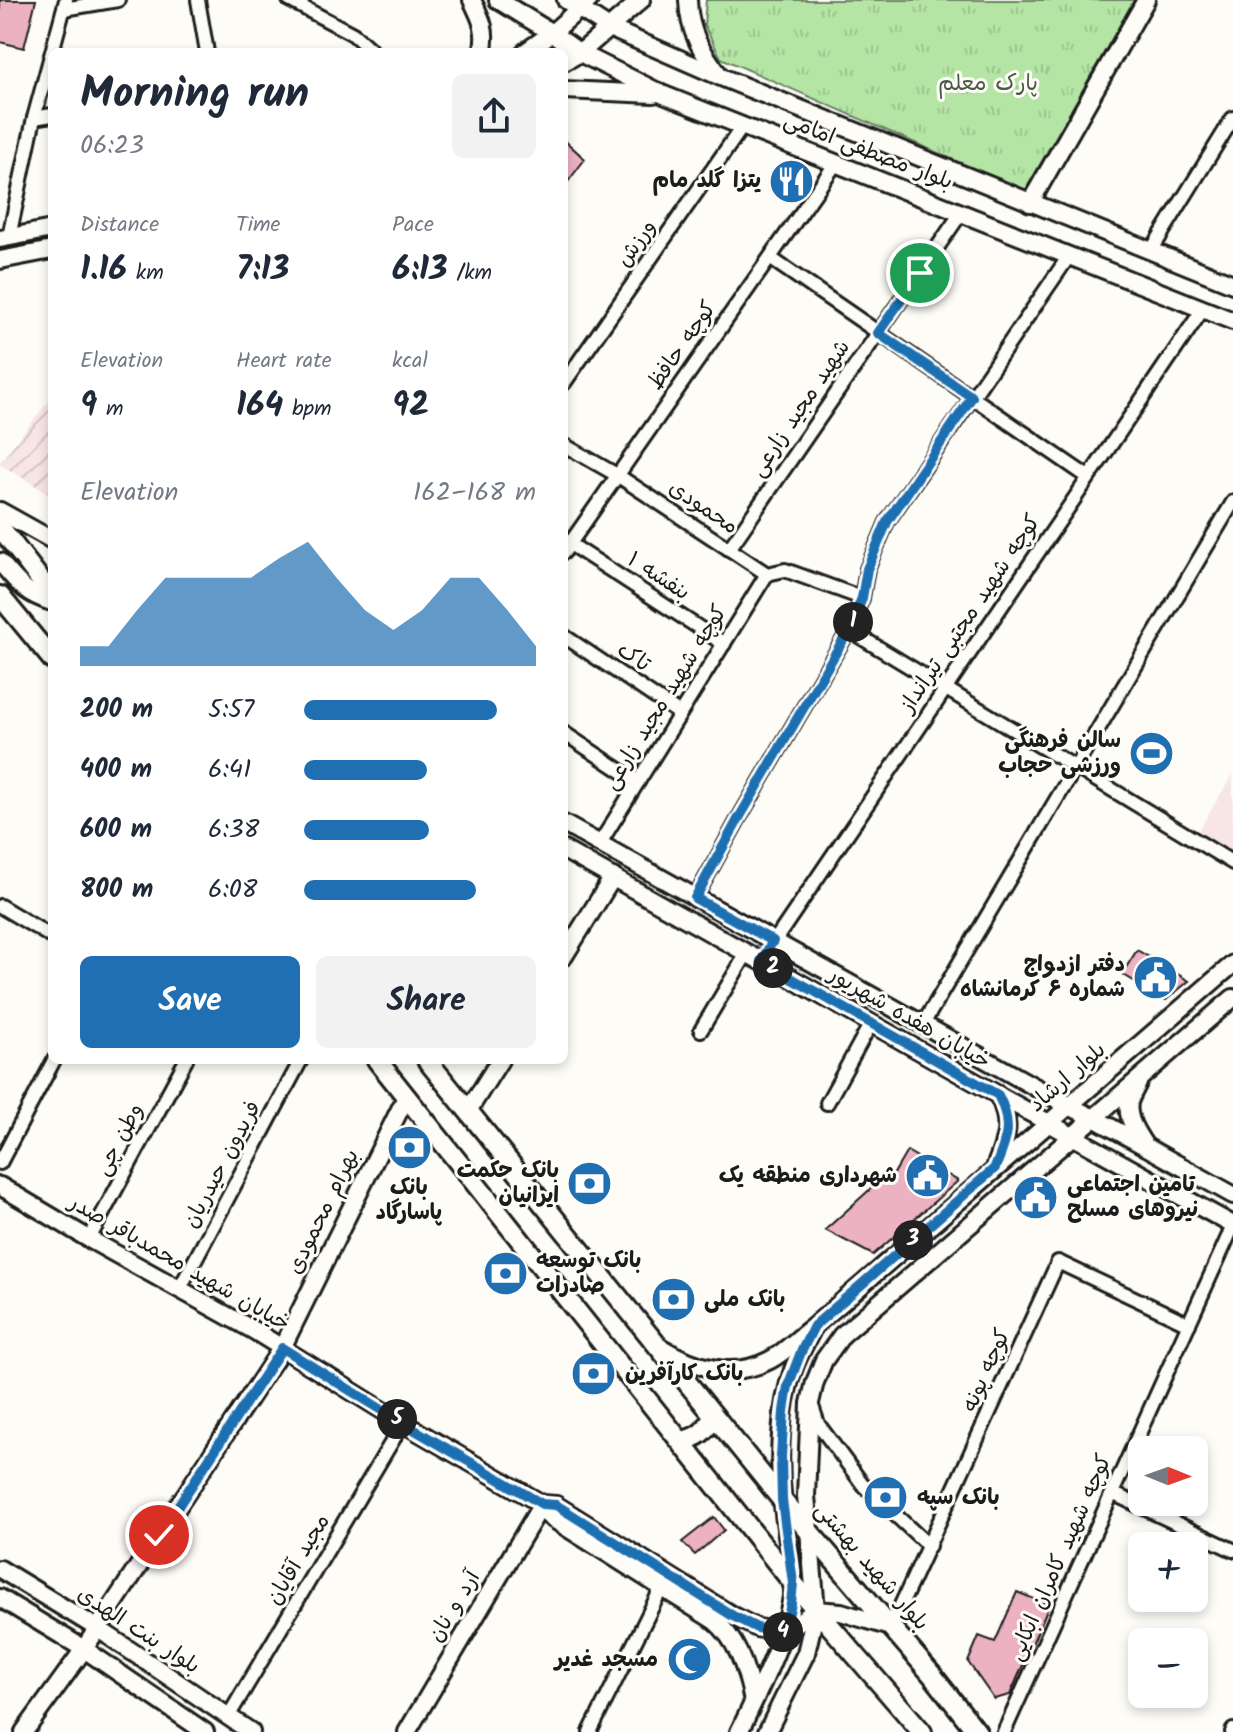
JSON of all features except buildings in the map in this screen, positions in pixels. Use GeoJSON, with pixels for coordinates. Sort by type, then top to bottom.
{"type":"FeatureCollection","features":[{"type":"Feature","properties":{"kind":"main road"},"geometry":{"type":"LineString","coordinates":[[472,0],[484,25],[483,48]]}},
{"type":"Feature","properties":{"kind":"main road","name":"بلوار مصطفی امامی"},"geometry":{"type":"LineString","coordinates":[[498,0],[580,53],[664,95],[1233,321]]}},
{"type":"Feature","properties":{"kind":"main road"},"geometry":{"type":"LineString","coordinates":[[568,60],[641,0]]}},
{"type":"Feature","properties":{"kind":"main road"},"geometry":{"type":"LineString","coordinates":[[688,0],[692,31],[701,50],[721,77]]}},
{"type":"Feature","properties":{"kind":"main road"},"geometry":{"type":"LineString","coordinates":[[1030,203],[1146,0]]}},
{"type":"Feature","properties":{"kind":"main road"},"geometry":{"type":"LineString","coordinates":[[531,48],[552,33],[578,3]]}},
{"type":"Feature","properties":{"kind":"main road","name":"بلوار مصطفی امامی"},"geometry":{"type":"LineString","coordinates":[[578,3],[609,28],[721,77],[1233,284]]}},
{"type":"Feature","properties":{"kind":"main road"},"geometry":{"type":"LineString","coordinates":[[568,90],[664,95]]}},
{"type":"Feature","properties":{"kind":"main road"},"geometry":{"type":"LineString","coordinates":[[4,238],[48,230]]}},
{"type":"Feature","properties":{"kind":"main road"},"geometry":{"type":"LineString","coordinates":[[0,260],[48,251]]}},
{"type":"Feature","properties":{"kind":"main road"},"geometry":{"type":"LineString","coordinates":[[0,511],[48,538]]}},
{"type":"Feature","properties":{"kind":"main road"},"geometry":{"type":"LineString","coordinates":[[0,527],[48,590]]}},
{"type":"Feature","properties":{"kind":"main road"},"geometry":{"type":"LineString","coordinates":[[0,562],[23,588],[48,601]]}},
{"type":"Feature","properties":{"kind":"main road"},"geometry":{"type":"LineString","coordinates":[[0,596],[48,654]]}},
{"type":"Feature","properties":{"kind":"main road","name":"خیابان هفده شهریور"},"geometry":{"type":"LineString","coordinates":[[568,826],[1233,1195]]}},
{"type":"Feature","properties":{"kind":"main road","name":"خیابان هفده شهریور"},"geometry":{"type":"LineString","coordinates":[[568,852],[1233,1225]]}},
{"type":"Feature","properties":{"kind":"main road"},"geometry":{"type":"LineString","coordinates":[[568,950],[613,877]]}},
{"type":"Feature","properties":{"kind":"main road","name":"بلوار ارشاد"},"geometry":{"type":"LineString","coordinates":[[739,1732],[784,1632],[791,1604],[793,1583],[782,1500],[781,1456],[786,1399],[793,1370],[814,1326],[1233,964]]}},
{"type":"Feature","properties":{"kind":"main road"},"geometry":{"type":"LineString","coordinates":[[767,1732],[806,1653],[816,1610],[808,1530],[806,1464],[810,1403],[824,1360],[842,1335],[1233,998]]}},
{"type":"Feature","properties":{"kind":"main road"},"geometry":{"type":"LineString","coordinates":[[380,1064],[793,1583],[922,1732]]}},
{"type":"Feature","properties":{"kind":"main road","name":"بلوار شهید بهشتی"},"geometry":{"type":"LineString","coordinates":[[430,1064],[782,1500],[977,1732]]}},
{"type":"Feature","properties":{"kind":"main road"},"geometry":{"type":"LineString","coordinates":[[468,1111],[497,1064]]}},
{"type":"Feature","properties":{"kind":"main road"},"geometry":{"type":"LineString","coordinates":[[1140,1078],[1129,1102],[1129,1113],[1146,1147]]}},
{"type":"Feature","properties":{"kind":"main road"},"geometry":{"type":"LineString","coordinates":[[995,1168],[1008,1125],[1006,1111],[998,1095]]}},
{"type":"Feature","properties":{"kind":"main road","name":"بهرام محمودی"},"geometry":{"type":"LineString","coordinates":[[24,1732],[84,1649],[282,1348],[406,1097]]}},
{"type":"Feature","properties":{"kind":"main road","name":"خیابان شهید محمدباقر صدر"},"geometry":{"type":"LineString","coordinates":[[3,1193],[180,1288],[542,1504],[556,1505],[733,1616],[757,1628],[784,1632]]}},
{"type":"Feature","properties":{"kind":"main road"},"geometry":{"type":"LineString","coordinates":[[915,1239],[931,1259]]}},
{"type":"Feature","properties":{"kind":"main road"},"geometry":{"type":"LineString","coordinates":[[657,1345],[678,1358],[705,1368],[732,1371],[771,1360],[814,1326]]}},
{"type":"Feature","properties":{"kind":"main road"},"geometry":{"type":"LineString","coordinates":[[681,1441],[701,1434],[714,1416]]}},
{"type":"Feature","properties":{"kind":"main road","name":"خیابان شهید محمدباقر صدر"},"geometry":{"type":"LineString","coordinates":[[542,1504],[550,1517],[724,1629],[732,1640],[749,1681],[753,1702]]}},
{"type":"Feature","properties":{"kind":"main road","name":"آرد و نان"},"geometry":{"type":"LineString","coordinates":[[407,1732],[542,1504]]}},
{"type":"Feature","properties":{"kind":"main road","name":"بلوار بنت الهدی"},"geometry":{"type":"LineString","coordinates":[[0,1569],[97,1628],[251,1732]]}},
{"type":"Feature","properties":{"kind":"main road","name":"بلوار بنت الهدی"},"geometry":{"type":"LineString","coordinates":[[0,1598],[84,1649],[205,1732]]}},
{"type":"Feature","properties":{"kind":"main road"},"geometry":{"type":"LineString","coordinates":[[784,1632],[816,1610],[841,1612],[891,1627]]}},
{"type":"Feature","properties":{"kind":"street"},"geometry":{"type":"LineString","coordinates":[[53,48],[65,5],[118,0]]}},
{"type":"Feature","properties":{"kind":"street"},"geometry":{"type":"LineString","coordinates":[[198,0],[206,48]]}},
{"type":"Feature","properties":{"kind":"street"},"geometry":{"type":"LineString","coordinates":[[289,0],[353,34],[369,48]]}},
{"type":"Feature","properties":{"kind":"street"},"geometry":{"type":"LineString","coordinates":[[4,238],[48,67]]}},
{"type":"Feature","properties":{"kind":"street"},"geometry":{"type":"LineString","coordinates":[[34,118],[48,116]]}},
{"type":"Feature","properties":{"kind":"street"},"geometry":{"type":"LineString","coordinates":[[1151,251],[1233,118]]}},
{"type":"Feature","properties":{"kind":"street","name":"ورزش"},"geometry":{"type":"LineString","coordinates":[[568,377],[742,127]]}},
{"type":"Feature","properties":{"kind":"street","name":"کوچه حافظ"},"geometry":{"type":"LineString","coordinates":[[568,542],[836,163]]}},
{"type":"Feature","properties":{"kind":"street","name":"شهید مجید زارعی"},"geometry":{"type":"LineString","coordinates":[[729,549],[961,213]]}},
{"type":"Feature","properties":{"kind":"street"},"geometry":{"type":"LineString","coordinates":[[695,898],[849,630],[862,598],[867,569],[887,522],[1069,256]]}},
{"type":"Feature","properties":{"kind":"street"},"geometry":{"type":"LineString","coordinates":[[770,258],[1088,477]]}},
{"type":"Feature","properties":{"kind":"street","name":"کوچه شهید مجتبی تیرانداز"},"geometry":{"type":"LineString","coordinates":[[701,1030],[754,957],[773,941],[1203,309]]}},
{"type":"Feature","properties":{"kind":"street","name":"محمودی"},"geometry":{"type":"LineString","coordinates":[[568,447],[617,475],[767,574]]}},
{"type":"Feature","properties":{"kind":"street"},"geometry":{"type":"LineString","coordinates":[[923,1024],[1233,502]]}},
{"type":"Feature","properties":{"kind":"street","name":"بنفشه ۱"},"geometry":{"type":"LineString","coordinates":[[568,546],[724,644]]}},
{"type":"Feature","properties":{"kind":"street"},"geometry":{"type":"LineString","coordinates":[[767,574],[785,570],[862,598]]}},
{"type":"Feature","properties":{"kind":"street","name":"کوچه شهید مجید زارعی"},"geometry":{"type":"LineString","coordinates":[[600,843],[767,574]]}},
{"type":"Feature","properties":{"kind":"street"},"geometry":{"type":"LineString","coordinates":[[849,630],[1233,863]]}},
{"type":"Feature","properties":{"kind":"street","name":"تاک"},"geometry":{"type":"LineString","coordinates":[[568,639],[680,714]]}},
{"type":"Feature","properties":{"kind":"street"},"geometry":{"type":"LineString","coordinates":[[568,736],[638,782]]}},
{"type":"Feature","properties":{"kind":"street"},"geometry":{"type":"LineString","coordinates":[[0,906],[48,935]]}},
{"type":"Feature","properties":{"kind":"street"},"geometry":{"type":"LineString","coordinates":[[827,1103],[871,1023]]}},
{"type":"Feature","properties":{"kind":"street"},"geometry":{"type":"LineString","coordinates":[[0,1163],[52,1064]]}},
{"type":"Feature","properties":{"kind":"street","name":"وطن چی"},"geometry":{"type":"LineString","coordinates":[[89,1239],[184,1064]]}},
{"type":"Feature","properties":{"kind":"street","name":"فریدون حیدریان"},"geometry":{"type":"LineString","coordinates":[[180,1288],[299,1064]]}},
{"type":"Feature","properties":{"kind":"street","name":"کوچه شهید کامران ابکایی"},"geometry":{"type":"LineString","coordinates":[[1004,1732],[1233,1225]]}},
{"type":"Feature","properties":{"kind":"street","name":"کوچه پونه"},"geometry":{"type":"LineString","coordinates":[[891,1627],[1058,1262],[1189,1324]]}},
{"type":"Feature","properties":{"kind":"street"},"geometry":{"type":"LineString","coordinates":[[810,1403],[818,1424],[864,1486],[929,1546]]}},
{"type":"Feature","properties":{"kind":"street","name":"مجید آقایان"},"geometry":{"type":"LineString","coordinates":[[228,1717],[403,1423]]}},
{"type":"Feature","properties":{"kind":"street"},"geometry":{"type":"LineString","coordinates":[[1112,1493],[1233,1550]]}},
{"type":"Feature","properties":{"kind":"street"},"geometry":{"type":"LineString","coordinates":[[590,1732],[662,1587]]}},
{"type":"Feature","properties":{"kind":"shaded area"},"geometry":{"type":"Polygon","coordinates":[[[48,402],[48,494],[0,462],[48,402]]]}},
{"type":"Feature","properties":{"kind":"shaded area"},"geometry":{"type":"Polygon","coordinates":[[[1233,774],[1233,855],[1197,833],[1233,774]]]}},
{"type":"Feature","properties":{"kind":"green space","name":"پارک معلم"},"geometry":{"type":"Polygon","coordinates":[[[706,0],[1134,0],[1025,191],[721,58],[704,25],[706,0]]]}},
{"type":"Feature","properties":{"kind":"place","name":"یتزا گلد مام"},"geometry":{"type":"Point","coordinates":[792,181]}},
{"type":"Feature","properties":{"kind":"place","name":"سالن فرهنگی ورزشی حجاب"},"geometry":{"type":"Point","coordinates":[1152,754]}},
{"type":"Feature","properties":{"kind":"place","name":"دفتر ازدواج شماره ۶ کرمانشاه"},"geometry":{"type":"Point","coordinates":[1156,978]}},
{"type":"Feature","properties":{"kind":"place","name":"بانک پاسارگاد"},"geometry":{"type":"Point","coordinates":[409,1147]}},
{"type":"Feature","properties":{"kind":"place","name":"شهرداری منطقه یک"},"geometry":{"type":"Point","coordinates":[928,1176]}},
{"type":"Feature","properties":{"kind":"place","name":"بانک حکمت ایرانیان"},"geometry":{"type":"Point","coordinates":[590,1184]}},
{"type":"Feature","properties":{"kind":"place","name":"تامین اجتماعی نیروهای مسلح"},"geometry":{"type":"Point","coordinates":[1036,1198]}},
{"type":"Feature","properties":{"kind":"place","name":"بانک توسعه صادرات"},"geometry":{"type":"Point","coordinates":[505,1274]}},
{"type":"Feature","properties":{"kind":"place","name":"بانک ملی"},"geometry":{"type":"Point","coordinates":[673,1300]}},
{"type":"Feature","properties":{"kind":"place","name":"بانک کارآفرین"},"geometry":{"type":"Point","coordinates":[594,1374]}},
{"type":"Feature","properties":{"kind":"place","name":"بانک سپه"},"geometry":{"type":"Point","coordinates":[886,1498]}},
{"type":"Feature","properties":{"kind":"place","name":"مسجد غدیر"},"geometry":{"type":"Point","coordinates":[689,1660]}},
{"type":"Feature","properties":{"kind":"route"},"geometry":{"type":"LineString","coordinates":[[159,1535],[282,1348],[542,1504],[556,1505],[733,1616],[757,1628],[784,1632],[793,1583],[782,1500],[781,1456],[784,1411],[793,1370],[814,1326],[995,1168],[1008,1125],[1006,1111],[998,1095],[761,961],[773,941],[695,898],[849,630],[862,598],[867,569],[887,522],[972,397],[878,333],[920,273]]}}]}
